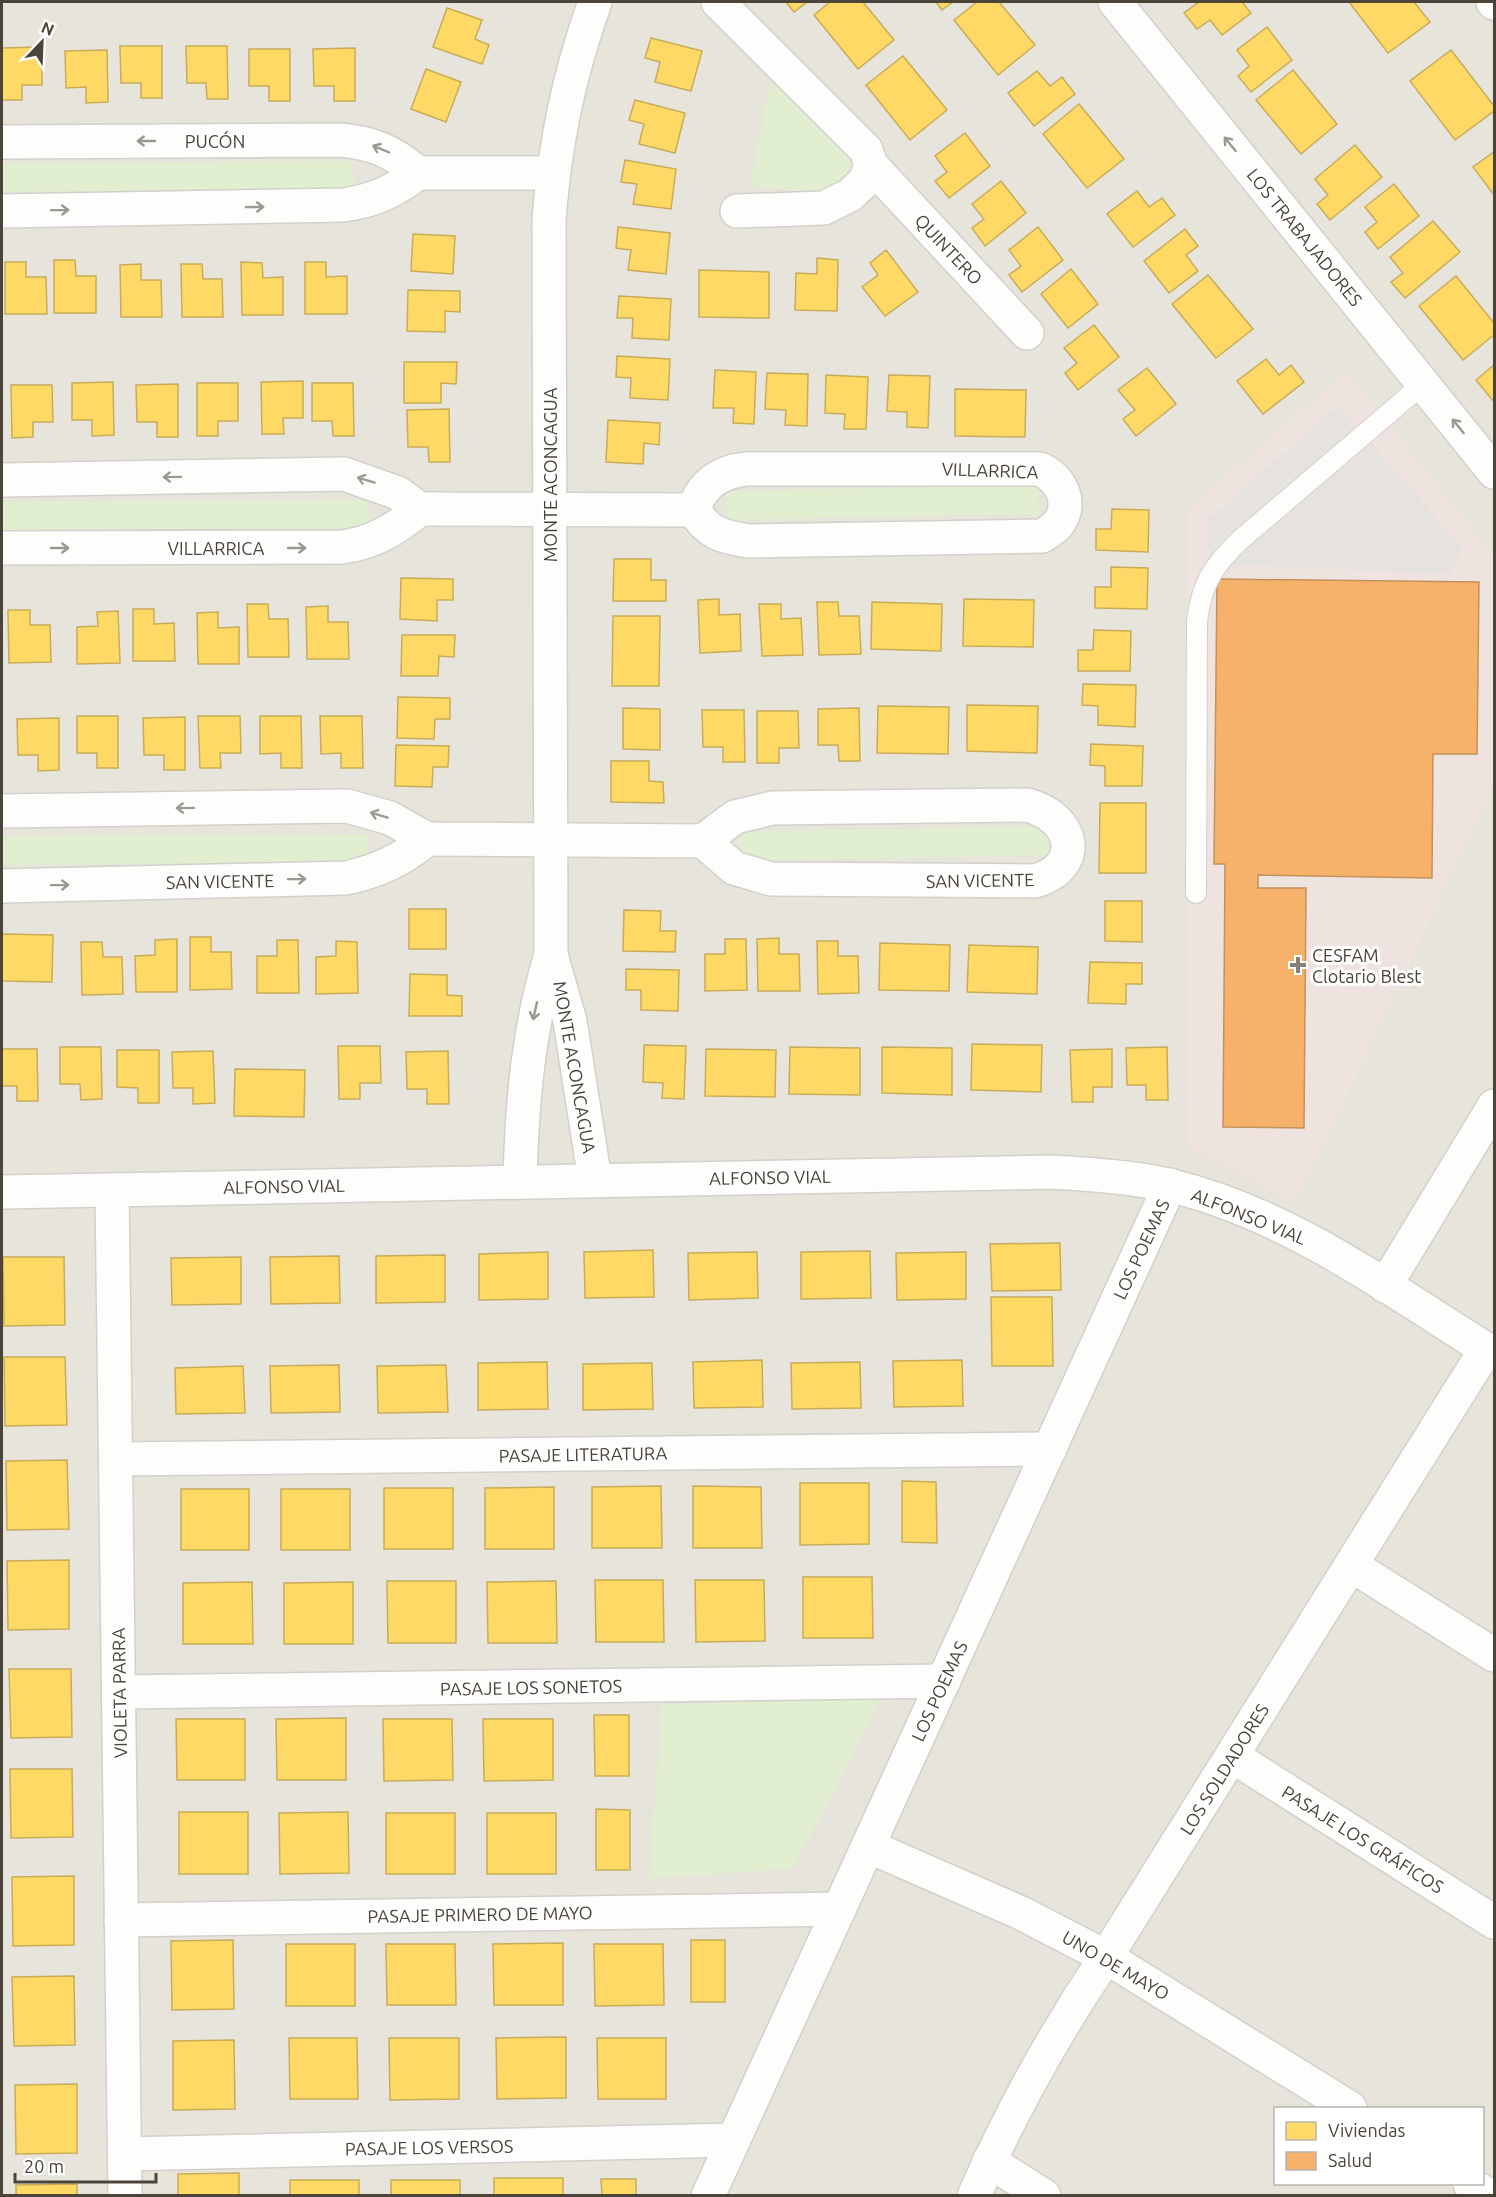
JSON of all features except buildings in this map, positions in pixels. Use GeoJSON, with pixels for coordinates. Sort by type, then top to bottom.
{"type":"FeatureCollection","features":[{"type":"Feature","properties":{"kind":"street","name":"MONTE ACONCAGUA"},"geometry":{"type":"LineString","coordinates":[[520,1180],[521,1114],[533,1021],[551,955],[549,219],[552,173],[562,111],[578,50],[595,2]]}},
{"type":"Feature","properties":{"kind":"street","name":"QUINTERO"},"geometry":{"type":"LineString","coordinates":[[718,2],[866,150],[872,165],[1027,333]]}},
{"type":"Feature","properties":{"kind":"street","name":"LOS TRABAJADORES"},"geometry":{"type":"LineString","coordinates":[[1115,2],[1494,471]]}},
{"type":"Feature","properties":{"kind":"street","name":"PUCÓN"},"geometry":{"type":"LineString","coordinates":[[2,142],[361,141],[382,148],[402,159],[418,173]]}},
{"type":"Feature","properties":{"kind":"street"},"geometry":{"type":"LineString","coordinates":[[737,211],[824,208],[850,195],[865,181],[872,165]]}},
{"type":"Feature","properties":{"kind":"street"},"geometry":{"type":"LineString","coordinates":[[2,211],[343,205],[398,189],[418,173],[552,173]]}},
{"type":"Feature","properties":{"kind":"street","name":"VILLARRICA"},"geometry":{"type":"LineString","coordinates":[[746,469],[1040,469],[1052,474],[1062,485],[1065,504],[1058,524],[1042,536],[748,541],[716,533],[702,524],[694,510],[698,497],[717,477],[730,471],[746,469]]}},
{"type":"Feature","properties":{"kind":"street"},"geometry":{"type":"LineString","coordinates":[[2,480],[344,474],[398,493],[420,510],[694,510]]}},
{"type":"Feature","properties":{"kind":"street","name":"VILLARRICA"},"geometry":{"type":"LineString","coordinates":[[2,548],[342,548],[363,544],[380,537],[420,510]]}},
{"type":"Feature","properties":{"kind":"street","name":"SAN VICENTE"},"geometry":{"type":"LineString","coordinates":[[1028,805],[1043,809],[1057,818],[1065,830],[1069,844],[1062,864],[1045,878],[1035,881],[1001,881],[771,879],[734,868],[703,841],[735,817],[772,808],[1028,805]]}},
{"type":"Feature","properties":{"kind":"street"},"geometry":{"type":"LineString","coordinates":[[2,811],[347,806],[390,818],[427,839],[703,841]]}},
{"type":"Feature","properties":{"kind":"street","name":"SAN VICENTE"},"geometry":{"type":"LineString","coordinates":[[2,886],[346,878],[386,867],[408,855],[427,839]]}},
{"type":"Feature","properties":{"kind":"street","name":"MONTE ACONCAGUA"},"geometry":{"type":"LineString","coordinates":[[551,955],[570,1021],[595,1180]]}},
{"type":"Feature","properties":{"kind":"street"},"geometry":{"type":"LineString","coordinates":[[1385,1286],[1494,1106]]}},
{"type":"Feature","properties":{"kind":"street","name":"ALFONSO VIAL"},"geometry":{"type":"LineString","coordinates":[[2,1192],[520,1180],[1054,1172],[1118,1177],[1170,1185],[1242,1210],[1315,1243],[1490,1352]]}},
{"type":"Feature","properties":{"kind":"street","name":"LOS POEMAS"},"geometry":{"type":"LineString","coordinates":[[708,2196],[1170,1185]]}},
{"type":"Feature","properties":{"kind":"street","name":"VIOLETA PARRA"},"geometry":{"type":"LineString","coordinates":[[112,1190],[125,2196]]}},
{"type":"Feature","properties":{"kind":"street","name":"LOS SOLDADORES"},"geometry":{"type":"LineString","coordinates":[[974,2196],[989,2161],[1038,2065],[1351,1565],[1490,1352]]}},
{"type":"Feature","properties":{"kind":"street","name":"PASAJE LITERATURA"},"geometry":{"type":"LineString","coordinates":[[116,1460],[1050,1449]]}},
{"type":"Feature","properties":{"kind":"street"},"geometry":{"type":"LineString","coordinates":[[1351,1565],[1494,1655]]}},
{"type":"Feature","properties":{"kind":"street","name":"PASAJE LOS SONETOS"},"geometry":{"type":"LineString","coordinates":[[119,1692],[944,1681]]}},
{"type":"Feature","properties":{"kind":"street","name":"PASAJE LOS GRÁFICOS"},"geometry":{"type":"LineString","coordinates":[[1232,1756],[1494,1922]]}},
{"type":"Feature","properties":{"kind":"street","name":"UNO DE MAYO"},"geometry":{"type":"LineString","coordinates":[[868,1846],[1021,1913],[1106,1957],[1347,2107]]}},
{"type":"Feature","properties":{"kind":"street","name":"PASAJE PRIMERO DE MAYO"},"geometry":{"type":"LineString","coordinates":[[122,1920],[839,1908]]}},
{"type":"Feature","properties":{"kind":"street","name":"PASAJE LOS VERSOS"},"geometry":{"type":"LineString","coordinates":[[124,2154],[733,2140]]}},
{"type":"Feature","properties":{"kind":"street"},"geometry":{"type":"LineString","coordinates":[[989,2161],[1044,2196]]}},
{"type":"Feature","properties":{"kind":"street"},"geometry":{"type":"LineString","coordinates":[[1472,2185],[1490,2196]]}},
{"type":"Feature","properties":{"kind":"lane"},"geometry":{"type":"LineString","coordinates":[[1196,893],[1197,621],[1200,594],[1215,564],[1239,541],[1424,384]]}},
{"type":"Feature","properties":{"kind":"shaded area"},"geometry":{"type":"Polygon","coordinates":[[[2,2],[1494,2],[1494,2195],[2,2196],[2,2]]]}},
{"type":"Feature","properties":{"kind":"shaded area","name":"CESFAM Clotario Blest"},"geometry":{"type":"Polygon","coordinates":[[[1347,372],[1494,556],[1494,784],[1296,1202],[1188,1146],[1187,510],[1347,372]]]}},
{"type":"Feature","properties":{"kind":"shaded area"},"geometry":{"type":"Polygon","coordinates":[[[1339,405],[1463,549],[1450,574],[1206,563],[1208,519],[1339,405]]]}},
{"type":"Feature","properties":{"kind":"green space"},"geometry":{"type":"Polygon","coordinates":[[[773,71],[857,165],[851,183],[822,194],[750,185],[773,71]]]}},
{"type":"Feature","properties":{"kind":"green space"},"geometry":{"type":"Polygon","coordinates":[[[353,161],[354,189],[2,192],[2,163],[353,161]]]}},
{"type":"Feature","properties":{"kind":"green space"},"geometry":{"type":"Polygon","coordinates":[[[1038,485],[1039,514],[727,520],[727,491],[1038,485]]]}},
{"type":"Feature","properties":{"kind":"green space"},"geometry":{"type":"Polygon","coordinates":[[[369,500],[369,528],[2,530],[2,502],[369,500]]]}},
{"type":"Feature","properties":{"kind":"green space"},"geometry":{"type":"Polygon","coordinates":[[[1051,826],[1051,855],[740,861],[739,832],[1051,826]]]}},
{"type":"Feature","properties":{"kind":"green space"},"geometry":{"type":"Polygon","coordinates":[[[368,834],[368,862],[2,865],[2,836],[368,834]]]}},
{"type":"Feature","properties":{"kind":"green space"},"geometry":{"type":"Polygon","coordinates":[[[882,1696],[793,1869],[649,1878],[662,1705],[882,1696]]]}},
{"type":"Feature","properties":{"kind":"place","name":"CESFAM Clotario Blest"},"geometry":{"type":"Point","coordinates":[1298,965]}}]}
